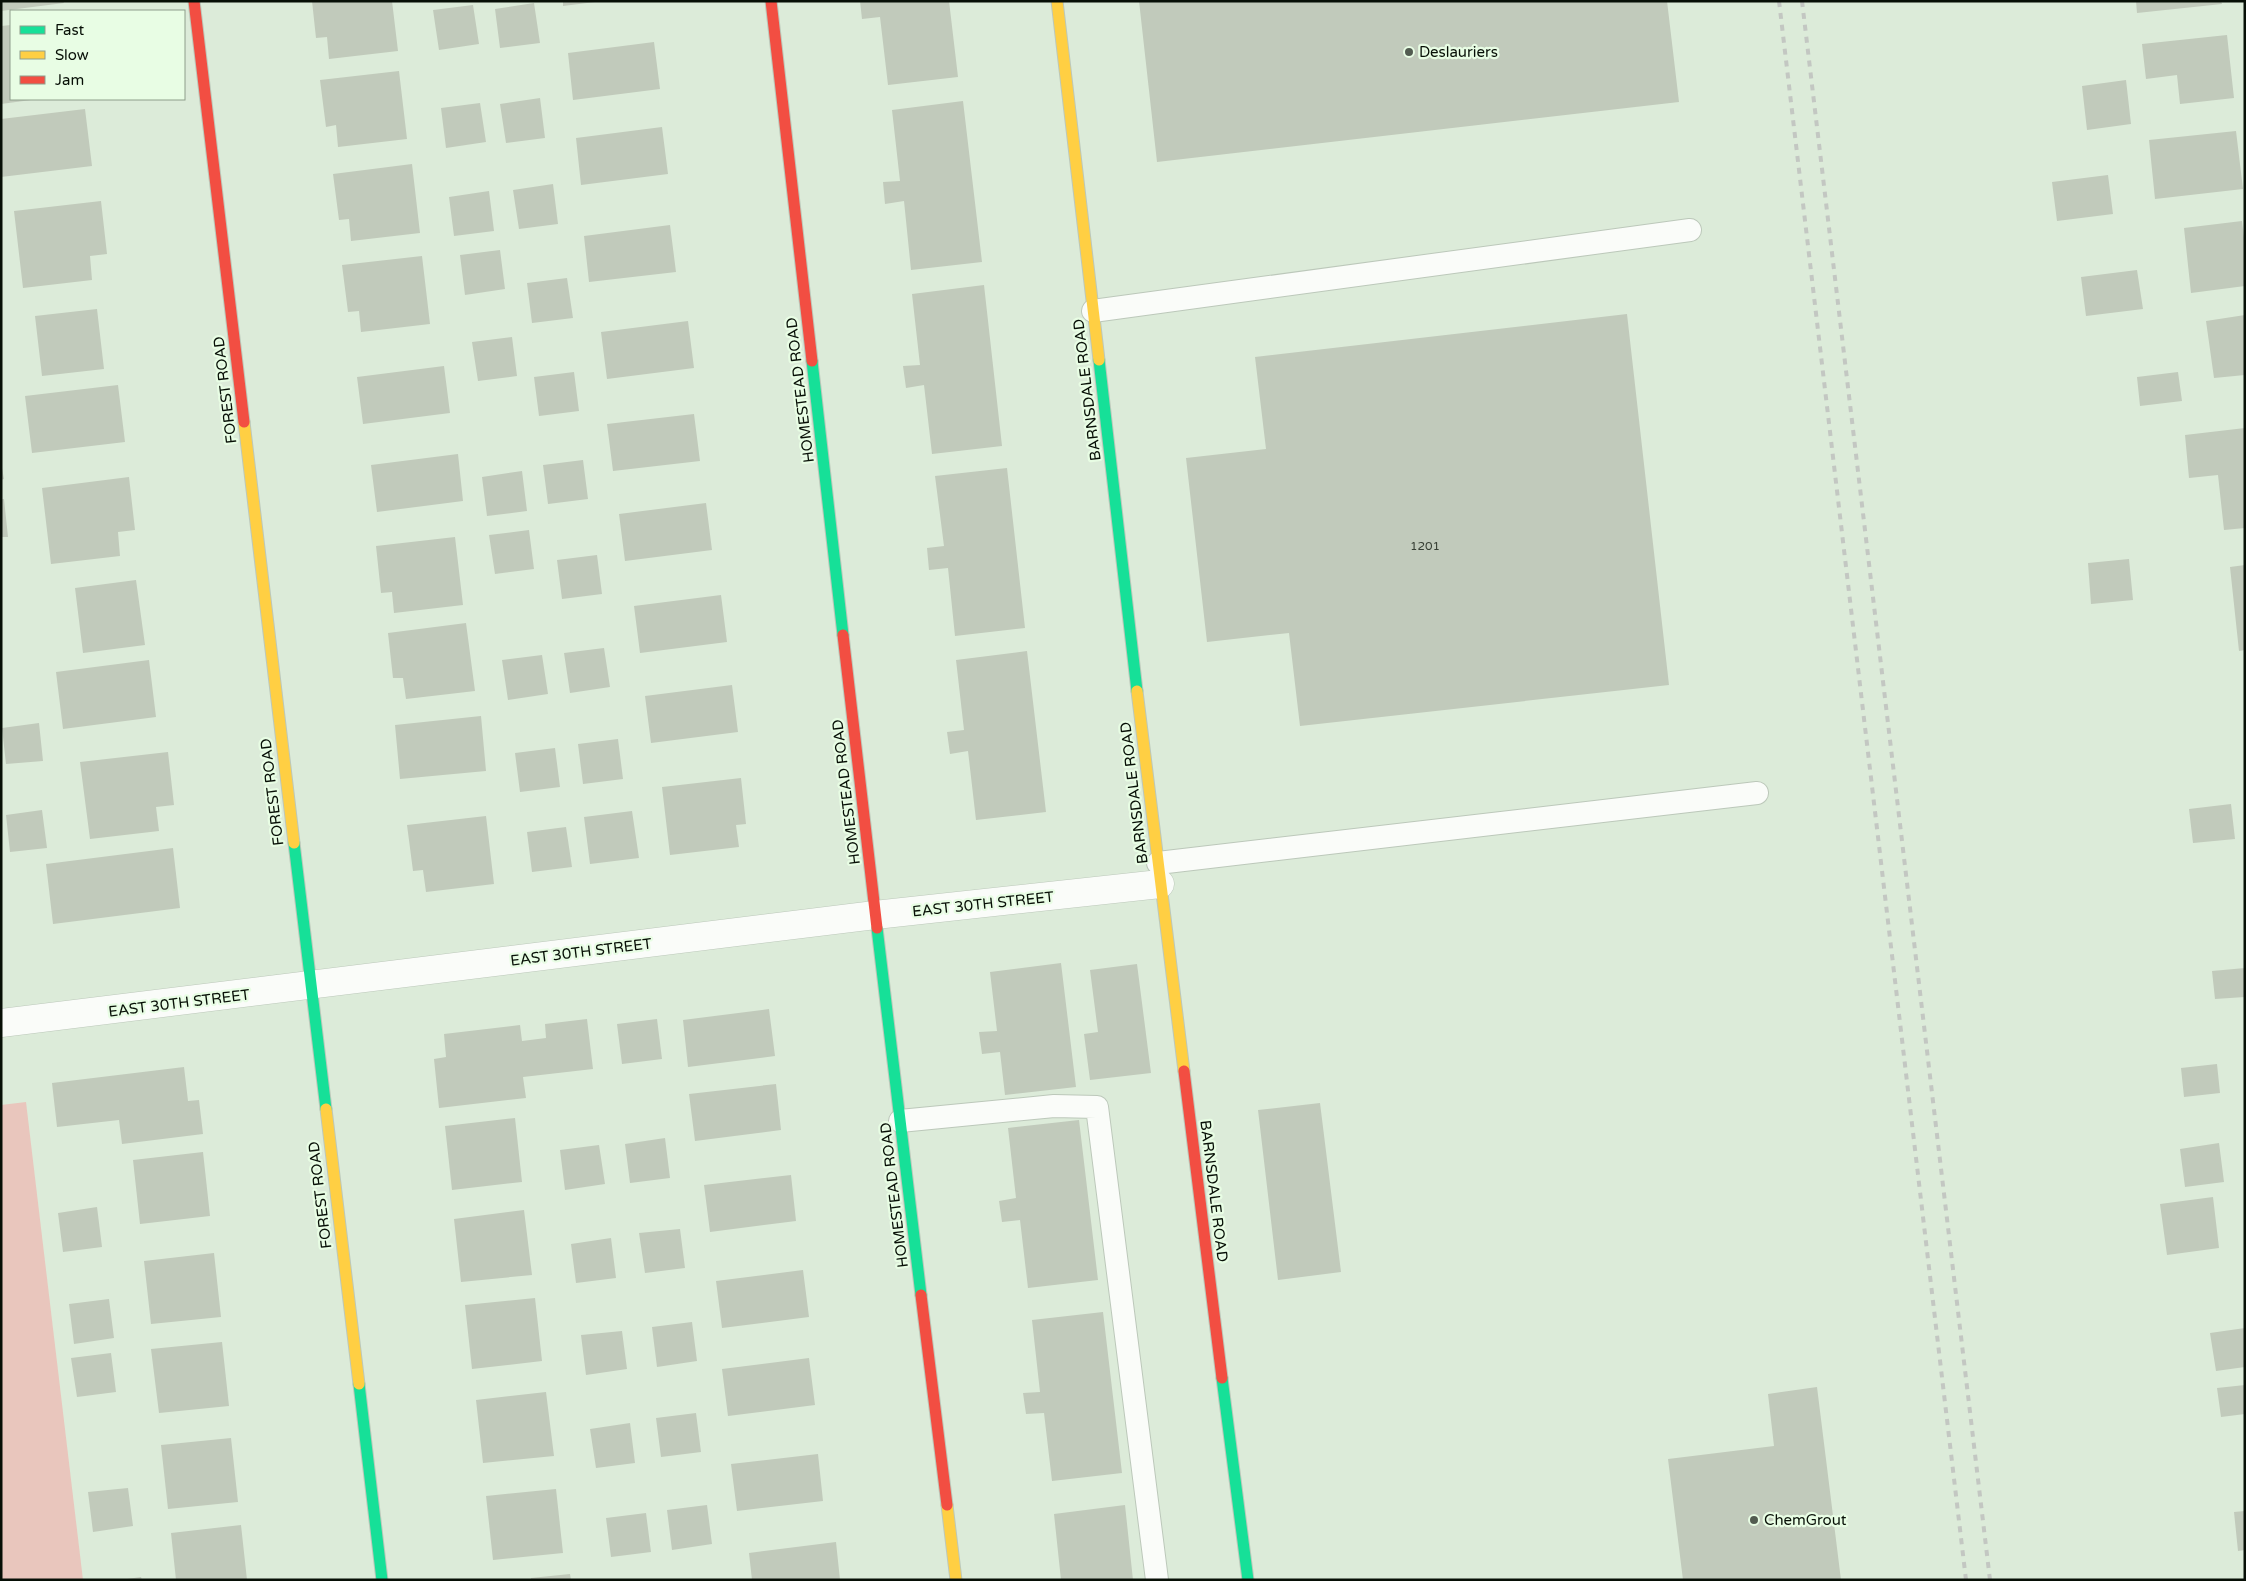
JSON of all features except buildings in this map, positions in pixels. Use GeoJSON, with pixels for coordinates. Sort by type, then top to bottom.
{"type":"FeatureCollection","features":[{"type":"Feature","properties":{"kind":"street","name":"FOREST ROAD"},"geometry":{"type":"LineString","coordinates":[[194,1],[382,1580]]}},
{"type":"Feature","properties":{"kind":"street","name":"HOMESTEAD ROAD"},"geometry":{"type":"LineString","coordinates":[[771,1],[875,915],[956,1580]]}},
{"type":"Feature","properties":{"kind":"street","name":"BARNSDALE ROAD"},"geometry":{"type":"LineString","coordinates":[[1057,1],[1159,873],[1248,1580]]}},
{"type":"Feature","properties":{"kind":"street","name":"EAST 30TH STREET"},"geometry":{"type":"LineString","coordinates":[[1,1024],[875,915],[1159,873]]}},
{"type":"Feature","properties":{"kind":"lane"},"geometry":{"type":"LineString","coordinates":[[1093,311],[1690,230]]}},
{"type":"Feature","properties":{"kind":"lane"},"geometry":{"type":"LineString","coordinates":[[1159,873],[1757,793]]}},
{"type":"Feature","properties":{"kind":"lane"},"geometry":{"type":"LineString","coordinates":[[900,1120],[1054,1106],[1097,1107],[1157,1580]]}},
{"type":"Feature","properties":{"kind":"shaded area"},"geometry":{"type":"Polygon","coordinates":[[[26,1102],[83,1580],[1,1580],[1,1105],[26,1102]]]}},
{"type":"Feature","properties":{"kind":"railway"},"geometry":{"type":"LineString","coordinates":[[1779,1],[1966,1580]]}},
{"type":"Feature","properties":{"kind":"railway"},"geometry":{"type":"LineString","coordinates":[[1802,1],[1990,1580]]}},
{"type":"Feature","properties":{"kind":"traffic: fast"},"geometry":{"type":"LineString","coordinates":[[1099,360],[1137,691]]}},
{"type":"Feature","properties":{"kind":"traffic: fast"},"geometry":{"type":"LineString","coordinates":[[812,361],[843,635]]}},
{"type":"Feature","properties":{"kind":"traffic: fast"},"geometry":{"type":"LineString","coordinates":[[294,843],[326,1109]]}},
{"type":"Feature","properties":{"kind":"traffic: fast"},"geometry":{"type":"LineString","coordinates":[[877,928],[921,1295]]}},
{"type":"Feature","properties":{"kind":"traffic: fast"},"geometry":{"type":"LineString","coordinates":[[1222,1378],[1248,1580]]}},
{"type":"Feature","properties":{"kind":"traffic: fast"},"geometry":{"type":"LineString","coordinates":[[359,1384],[382,1580]]}},
{"type":"Feature","properties":{"kind":"traffic: slow"},"geometry":{"type":"LineString","coordinates":[[1057,1],[1099,360]]}},
{"type":"Feature","properties":{"kind":"traffic: slow"},"geometry":{"type":"LineString","coordinates":[[244,422],[294,843]]}},
{"type":"Feature","properties":{"kind":"traffic: slow"},"geometry":{"type":"LineString","coordinates":[[1137,691],[1184,1071]]}},
{"type":"Feature","properties":{"kind":"traffic: slow"},"geometry":{"type":"LineString","coordinates":[[326,1109],[359,1384]]}},
{"type":"Feature","properties":{"kind":"traffic: slow"},"geometry":{"type":"LineString","coordinates":[[947,1505],[956,1580]]}},
{"type":"Feature","properties":{"kind":"traffic: jam"},"geometry":{"type":"LineString","coordinates":[[194,1],[244,422]]}},
{"type":"Feature","properties":{"kind":"traffic: jam"},"geometry":{"type":"LineString","coordinates":[[771,1],[812,361]]}},
{"type":"Feature","properties":{"kind":"traffic: jam"},"geometry":{"type":"LineString","coordinates":[[843,635],[877,928]]}},
{"type":"Feature","properties":{"kind":"traffic: jam"},"geometry":{"type":"LineString","coordinates":[[1184,1071],[1222,1378]]}},
{"type":"Feature","properties":{"kind":"traffic: jam"},"geometry":{"type":"LineString","coordinates":[[921,1295],[947,1505]]}},
{"type":"Feature","properties":{"kind":"place","name":"Deslauriers"},"geometry":{"type":"Point","coordinates":[1409,52]}},
{"type":"Feature","properties":{"kind":"place","name":"ChemGrout"},"geometry":{"type":"Point","coordinates":[1754,1520]}}]}
